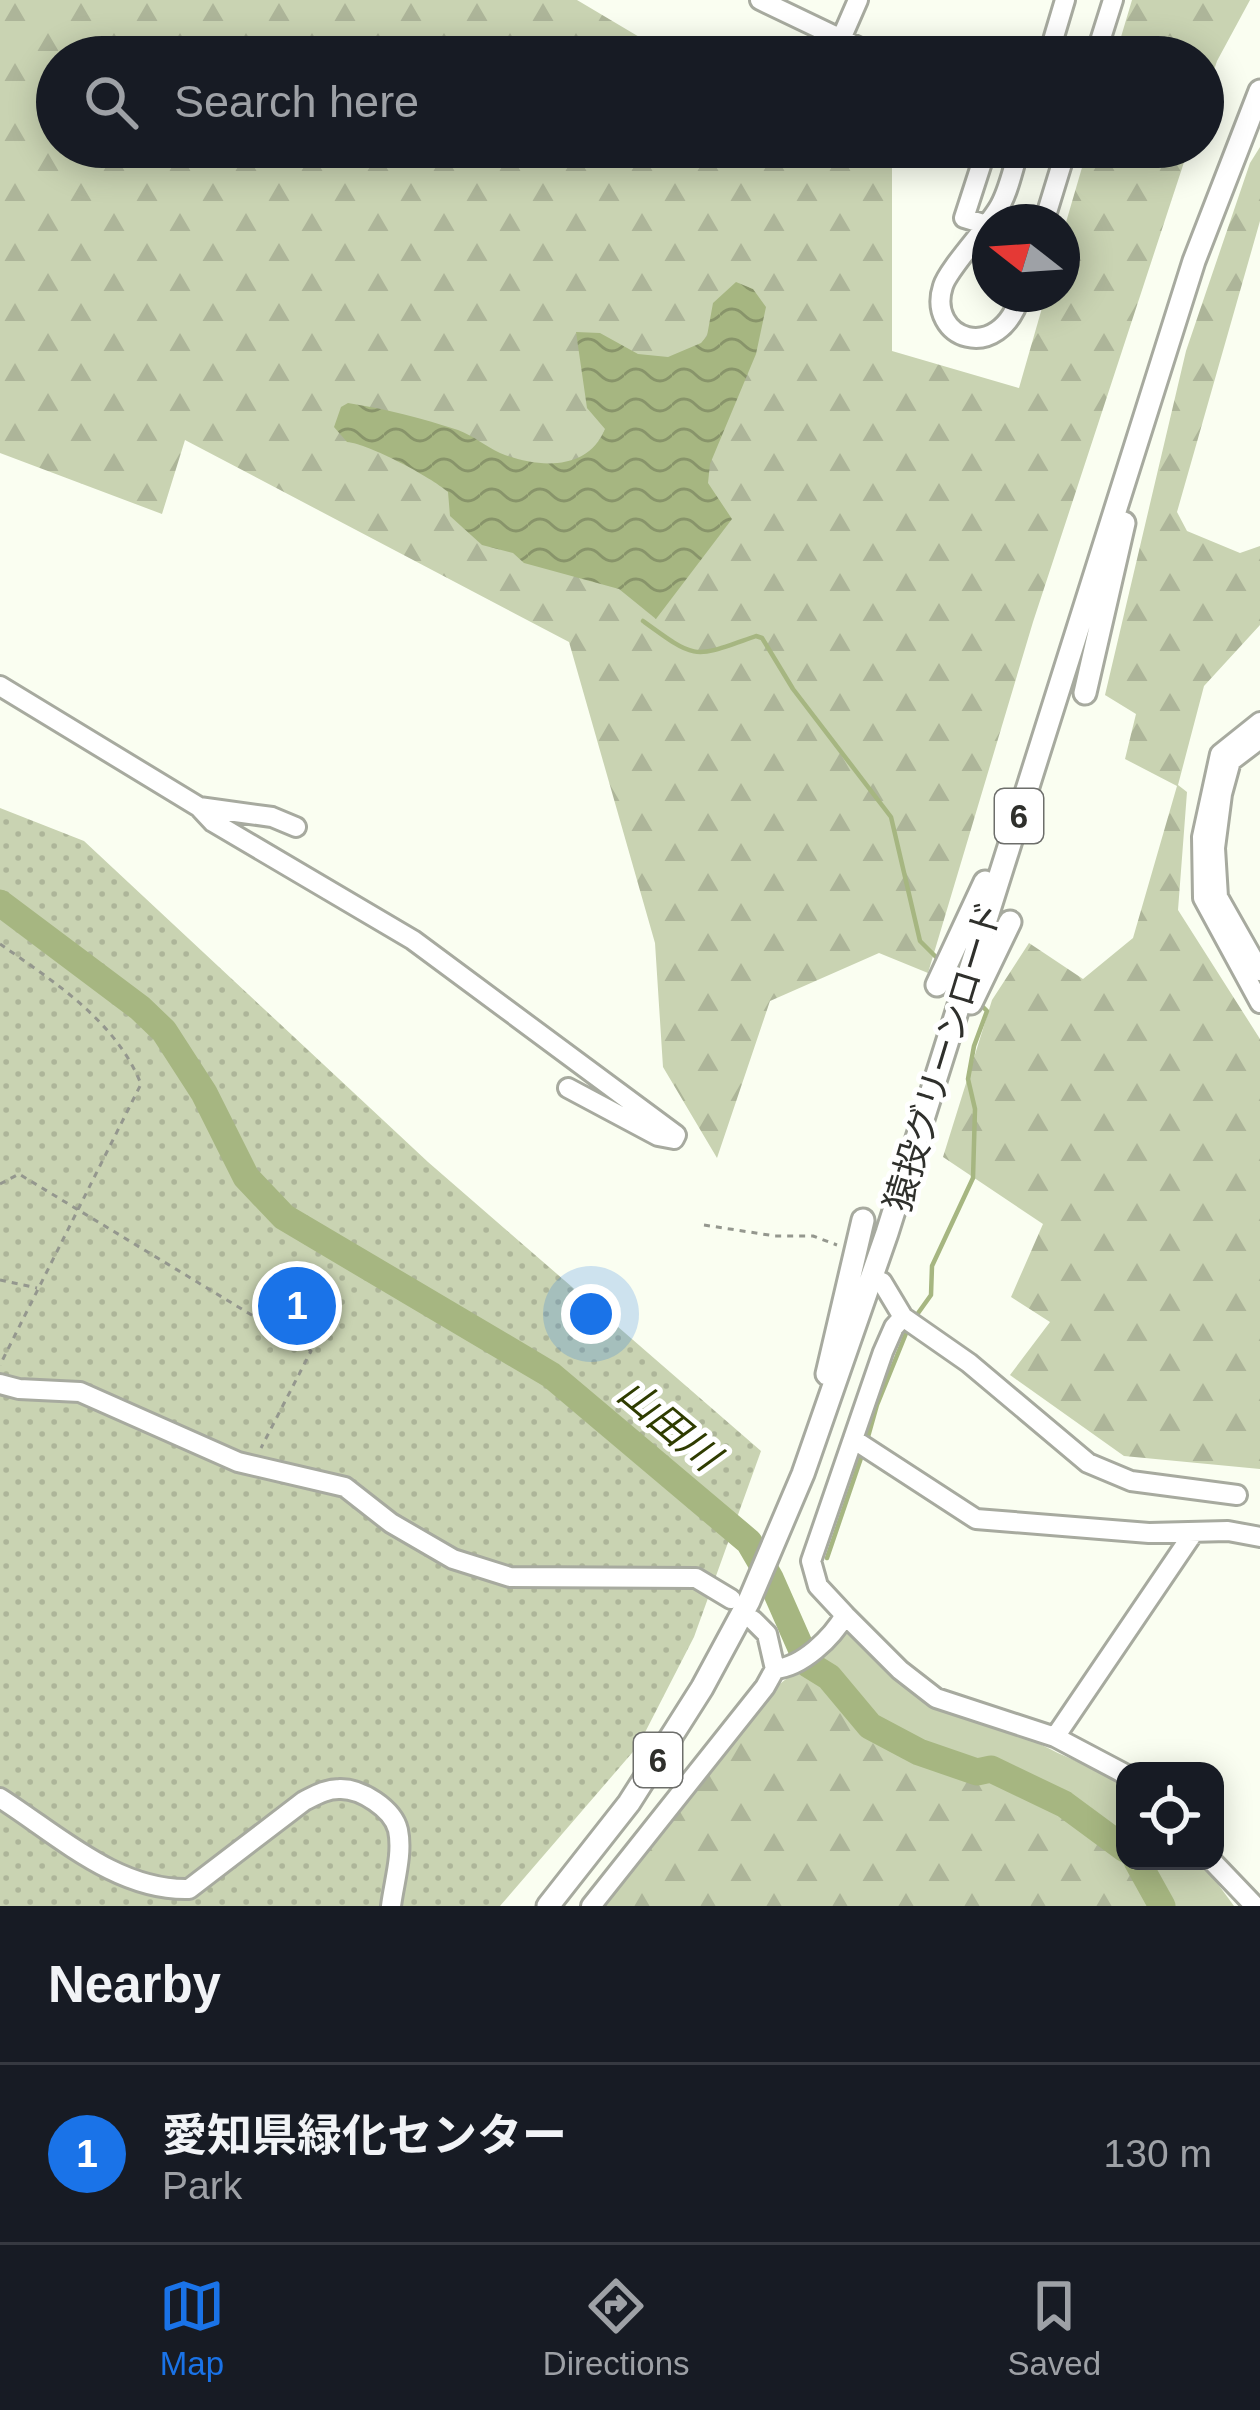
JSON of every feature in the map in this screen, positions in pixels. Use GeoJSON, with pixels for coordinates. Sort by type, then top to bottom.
{"type":"FeatureCollection","features":[{"type":"Feature","properties":{"kind":"main road","name":"猿投グリーンロード"},"geometry":{"type":"LineString","coordinates":[[548,1906],[666,1749],[744,1606],[803,1474],[887,1233],[1219,189],[1260,91]]}},
{"type":"Feature","properties":{"kind":"main road"},"geometry":{"type":"LineString","coordinates":[[1085,694],[1145,417]]}},
{"type":"Feature","properties":{"kind":"main road"},"geometry":{"type":"LineString","coordinates":[[937,985],[980,895],[1072,629],[1089,593]]}},
{"type":"Feature","properties":{"kind":"main road"},"geometry":{"type":"LineString","coordinates":[[887,1233],[967,1014],[1010,922]]}},
{"type":"Feature","properties":{"kind":"main road"},"geometry":{"type":"LineString","coordinates":[[803,1474],[863,1220]]}},
{"type":"Feature","properties":{"kind":"street"},"geometry":{"type":"LineString","coordinates":[[760,0],[837,36]]}},
{"type":"Feature","properties":{"kind":"street"},"geometry":{"type":"LineString","coordinates":[[842,36],[858,0]]}},
{"type":"Feature","properties":{"kind":"street"},"geometry":{"type":"LineString","coordinates":[[1054,36],[1065,0]]}},
{"type":"Feature","properties":{"kind":"street"},"geometry":{"type":"LineString","coordinates":[[1101,36],[1112,0]]}},
{"type":"Feature","properties":{"kind":"street"},"geometry":{"type":"LineString","coordinates":[[972,220],[964,218],[980,168]]}},
{"type":"Feature","properties":{"kind":"street"},"geometry":{"type":"LineString","coordinates":[[1001,204],[1013,168]]}},
{"type":"Feature","properties":{"kind":"street"},"geometry":{"type":"LineString","coordinates":[[1050,204],[1061,168]]}},
{"type":"Feature","properties":{"kind":"street"},"geometry":{"type":"LineString","coordinates":[[972,245],[943,284],[941,307],[950,327],[967,338],[987,338],[1004,329],[1016,312]]}},
{"type":"Feature","properties":{"kind":"street"},"geometry":{"type":"LineString","coordinates":[[0,686],[199,806],[213,822],[413,940],[676,1135],[674,1139],[658,1136],[568,1088]]}},
{"type":"Feature","properties":{"kind":"street"},"geometry":{"type":"LineString","coordinates":[[1260,722],[1220,754],[1202,857],[1203,898],[1260,1003]]}},
{"type":"Feature","properties":{"kind":"street"},"geometry":{"type":"LineString","coordinates":[[1260,739],[1231,761],[1216,848],[1218,897],[1260,970]]}},
{"type":"Feature","properties":{"kind":"street"},"geometry":{"type":"LineString","coordinates":[[199,806],[272,817],[296,827]]}},
{"type":"Feature","properties":{"kind":"street"},"geometry":{"type":"LineString","coordinates":[[882,1282],[904,1317],[969,1363],[1088,1462],[1131,1481],[1237,1496]]}},
{"type":"Feature","properties":{"kind":"street"},"geometry":{"type":"LineString","coordinates":[[904,1317],[883,1352],[811,1562],[818,1586],[900,1670],[936,1698],[1055,1737],[1116,1769]]}},
{"type":"Feature","properties":{"kind":"street"},"geometry":{"type":"LineString","coordinates":[[0,1384],[80,1392],[252,1466],[345,1487],[391,1523],[453,1559],[510,1577],[695,1578],[744,1606],[784,1667]]}},
{"type":"Feature","properties":{"kind":"street"},"geometry":{"type":"LineString","coordinates":[[854,1439],[976,1520],[1149,1533],[1228,1531],[1260,1537]]}},
{"type":"Feature","properties":{"kind":"street"},"geometry":{"type":"LineString","coordinates":[[1055,1737],[1194,1532]]}},
{"type":"Feature","properties":{"kind":"street"},"geometry":{"type":"LineString","coordinates":[[591,1906],[784,1667],[826,1640],[844,1615]]}},
{"type":"Feature","properties":{"kind":"street"},"geometry":{"type":"LineString","coordinates":[[0,1798],[125,1879],[168,1890],[189,1889],[304,1802],[324,1791],[344,1788],[384,1809],[397,1826],[400,1850],[391,1906]]}},
{"type":"Feature","properties":{"kind":"street"},"geometry":{"type":"LineString","coordinates":[[1221,1870],[1255,1906]]}},
{"type":"Feature","properties":{"kind":"path"},"geometry":{"type":"LineString","coordinates":[[0,944],[92,1013],[135,1068],[141,1084],[0,1365]]}},
{"type":"Feature","properties":{"kind":"path"},"geometry":{"type":"LineString","coordinates":[[0,1184],[19,1174],[311,1351],[252,1466]]}},
{"type":"Feature","properties":{"kind":"path"},"geometry":{"type":"LineString","coordinates":[[704,1225],[775,1236],[812,1236],[840,1246]]}},
{"type":"Feature","properties":{"kind":"path"},"geometry":{"type":"LineString","coordinates":[[0,1280],[39,1289]]}},
{"type":"Feature","properties":{"kind":"green space"},"geometry":{"type":"Polygon","coordinates":[[[0,0],[577,0],[638,36],[36,36],[36,168],[892,168],[892,351],[1019,388],[1041,312],[1080,312],[1080,204],[1071,204],[1082,168],[1182,168],[1033,622],[928,973],[879,953],[770,1001],[717,1158],[663,1067],[655,943],[569,642],[185,440],[162,514],[0,453],[0,0]]]}},
{"type":"Feature","properties":{"kind":"green space"},"geometry":{"type":"Polygon","coordinates":[[[1132,0],[1250,0],[1224,48],[1224,36],[1121,36],[1132,0]]]}},
{"type":"Feature","properties":{"kind":"green space"},"geometry":{"type":"Polygon","coordinates":[[[1260,147],[1260,221],[1177,512],[1187,531],[1240,553],[1260,546],[1260,625],[1204,686],[1178,785],[1187,792],[1178,910],[1260,1039],[1260,1469],[1124,1456],[1010,1375],[1050,1322],[1011,1297],[1043,1224],[943,1157],[992,1000],[1029,943],[1083,979],[1133,938],[1177,786],[1125,759],[1136,714],[1105,695],[1186,351],[1250,163],[1260,147]]]}},
{"type":"Feature","properties":{"kind":"green space"},"geometry":{"type":"Polygon","coordinates":[[[0,808],[84,841],[428,1162],[761,1451],[694,1637],[638,1746],[500,1906],[0,1906],[0,808]]]}},
{"type":"Feature","properties":{"kind":"green space"},"geometry":{"type":"Polygon","coordinates":[[[847,1629],[944,1696],[1116,1780],[1116,1870],[1208,1870],[1234,1906],[784,1906],[795,1672],[847,1629]]]}},
{"type":"Feature","properties":{"kind":"green space"},"geometry":{"type":"Polygon","coordinates":[[[795,1672],[813,1684],[825,1685],[859,1725],[910,1753],[976,1777],[993,1774],[1085,1823],[1116,1850],[1116,1870],[1137,1870],[1159,1906],[602,1906],[776,1687],[795,1672]]]}},
{"type":"Feature","properties":{"kind":"water"},"geometry":{"type":"Polygon","coordinates":[[[736,282],[753,289],[766,307],[756,354],[710,464],[708,483],[732,519],[656,619],[619,589],[524,563],[513,553],[482,545],[450,516],[448,492],[399,462],[347,442],[334,427],[341,407],[348,403],[458,430],[500,453],[529,462],[574,459],[597,443],[605,429],[587,408],[576,332],[600,333],[638,354],[668,357],[701,343],[707,336],[713,303],[736,282]]]}},
{"type":"Feature","properties":{"kind":"waterway"},"geometry":{"type":"LineString","coordinates":[[643,621],[696,652],[762,638],[793,689],[891,817],[920,941],[941,962]]}},
{"type":"Feature","properties":{"kind":"waterway","name":"山田川"},"geometry":{"type":"LineString","coordinates":[[0,903],[164,1031],[204,1093],[246,1177],[284,1217],[551,1375],[749,1542],[808,1664],[829,1677],[870,1726],[919,1752],[977,1772],[991,1769],[1064,1804],[1116,1842]]}},
{"type":"Feature","properties":{"kind":"waterway"},"geometry":{"type":"LineString","coordinates":[[916,1316],[931,1295],[932,1266],[973,1178],[975,1109],[968,1079],[987,1011],[977,1001]]}},
{"type":"Feature","properties":{"kind":"waterway"},"geometry":{"type":"LineString","coordinates":[[866,1444],[909,1326]]}},
{"type":"Feature","properties":{"kind":"waterway"},"geometry":{"type":"LineString","coordinates":[[827,1558],[862,1455]]}},
{"type":"Feature","properties":{"kind":"waterway","name":"山田川"},"geometry":{"type":"LineString","coordinates":[[1142,1870],[1162,1906]]}},
{"type":"Feature","properties":{"kind":"place","name":"愛知県緑化センター"},"geometry":{"type":"Point","coordinates":[297,1306]}}]}
